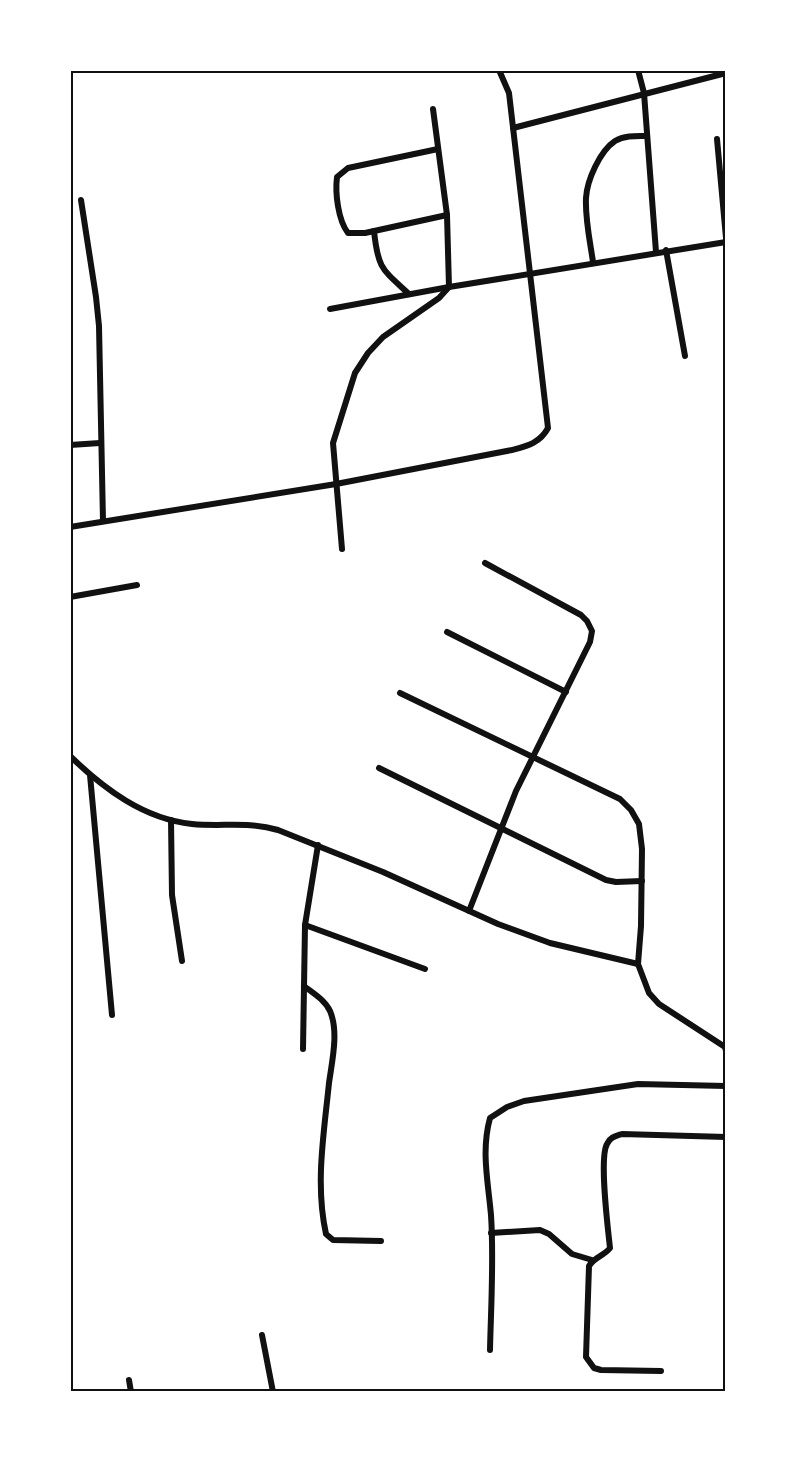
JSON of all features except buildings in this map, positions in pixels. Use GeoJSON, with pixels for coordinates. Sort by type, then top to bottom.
{"type":"FeatureCollection","features":[{"type":"Feature","properties":{"kind":"street"},"geometry":{"type":"LineString","coordinates":[[70,527],[219,501],[336,484],[512,450],[537,441],[544,435],[548,428],[509,93],[499,70]]}},
{"type":"Feature","properties":{"kind":"street"},"geometry":{"type":"LineString","coordinates":[[638,70],[644,93],[656,252]]}},
{"type":"Feature","properties":{"kind":"street"},"geometry":{"type":"LineString","coordinates":[[513,128],[726,73]]}},
{"type":"Feature","properties":{"kind":"street"},"geometry":{"type":"LineString","coordinates":[[342,549],[333,443],[355,374],[383,337],[439,298],[449,287],[447,215],[433,109]]}},
{"type":"Feature","properties":{"kind":"street"},"geometry":{"type":"LineString","coordinates":[[593,262],[586,196],[598,163],[608,148],[617,140],[630,136],[647,136]]}},
{"type":"Feature","properties":{"kind":"street"},"geometry":{"type":"LineString","coordinates":[[330,309],[726,240],[717,139]]}},
{"type":"Feature","properties":{"kind":"street"},"geometry":{"type":"LineString","coordinates":[[438,149],[357,165],[337,177],[336,188],[344,228],[348,232],[357,234],[447,215]]}},
{"type":"Feature","properties":{"kind":"street"},"geometry":{"type":"LineString","coordinates":[[81,200],[98,316],[103,521]]}},
{"type":"Feature","properties":{"kind":"street"},"geometry":{"type":"LineString","coordinates":[[374,231],[379,264],[409,294]]}},
{"type":"Feature","properties":{"kind":"street"},"geometry":{"type":"LineString","coordinates":[[666,250],[686,356]]}},
{"type":"Feature","properties":{"kind":"street"},"geometry":{"type":"LineString","coordinates":[[70,446],[100,442]]}},
{"type":"Feature","properties":{"kind":"street"},"geometry":{"type":"LineString","coordinates":[[469,911],[516,790],[590,642],[592,631],[581,615],[485,563]]}},
{"type":"Feature","properties":{"kind":"street"},"geometry":{"type":"LineString","coordinates":[[70,597],[137,585]]}},
{"type":"Feature","properties":{"kind":"street"},"geometry":{"type":"LineString","coordinates":[[447,632],[566,692]]}},
{"type":"Feature","properties":{"kind":"street"},"geometry":{"type":"LineString","coordinates":[[400,693],[620,799],[631,810],[639,824],[642,849],[641,936],[638,964],[649,993],[659,1004],[724,1047],[726,1051]]}},
{"type":"Feature","properties":{"kind":"street"},"geometry":{"type":"LineString","coordinates":[[70,756],[90,775],[145,812],[193,824],[261,825],[318,845],[469,911],[550,943],[638,964]]}},
{"type":"Feature","properties":{"kind":"street"},"geometry":{"type":"LineString","coordinates":[[379,768],[606,880],[642,881]]}},
{"type":"Feature","properties":{"kind":"street"},"geometry":{"type":"LineString","coordinates":[[90,775],[112,1015]]}},
{"type":"Feature","properties":{"kind":"street"},"geometry":{"type":"LineString","coordinates":[[171,820],[172,895],[182,961]]}},
{"type":"Feature","properties":{"kind":"street"},"geometry":{"type":"LineString","coordinates":[[303,1049],[305,925],[318,845]]}},
{"type":"Feature","properties":{"kind":"street"},"geometry":{"type":"LineString","coordinates":[[305,925],[425,969]]}},
{"type":"Feature","properties":{"kind":"street"},"geometry":{"type":"LineString","coordinates":[[304,986],[326,1003],[334,1023],[320,1169],[320,1203],[326,1234],[333,1240],[381,1241]]}},
{"type":"Feature","properties":{"kind":"street"},"geometry":{"type":"LineString","coordinates":[[490,1350],[491,1216],[484,1161],[485,1136],[490,1118],[507,1107],[524,1101],[638,1084],[726,1086]]}},
{"type":"Feature","properties":{"kind":"street"},"geometry":{"type":"LineString","coordinates":[[661,1371],[601,1370],[589,1364],[586,1357],[589,1266],[592,1260],[606,1253],[610,1248],[603,1160],[606,1144],[613,1137],[622,1134],[726,1137]]}},
{"type":"Feature","properties":{"kind":"street"},"geometry":{"type":"LineString","coordinates":[[491,1233],[540,1230],[549,1234],[572,1254],[592,1260]]}},
{"type":"Feature","properties":{"kind":"street"},"geometry":{"type":"LineString","coordinates":[[262,1335],[273,1392]]}},
{"type":"Feature","properties":{"kind":"street"},"geometry":{"type":"LineString","coordinates":[[129,1380],[131,1392]]}}]}
